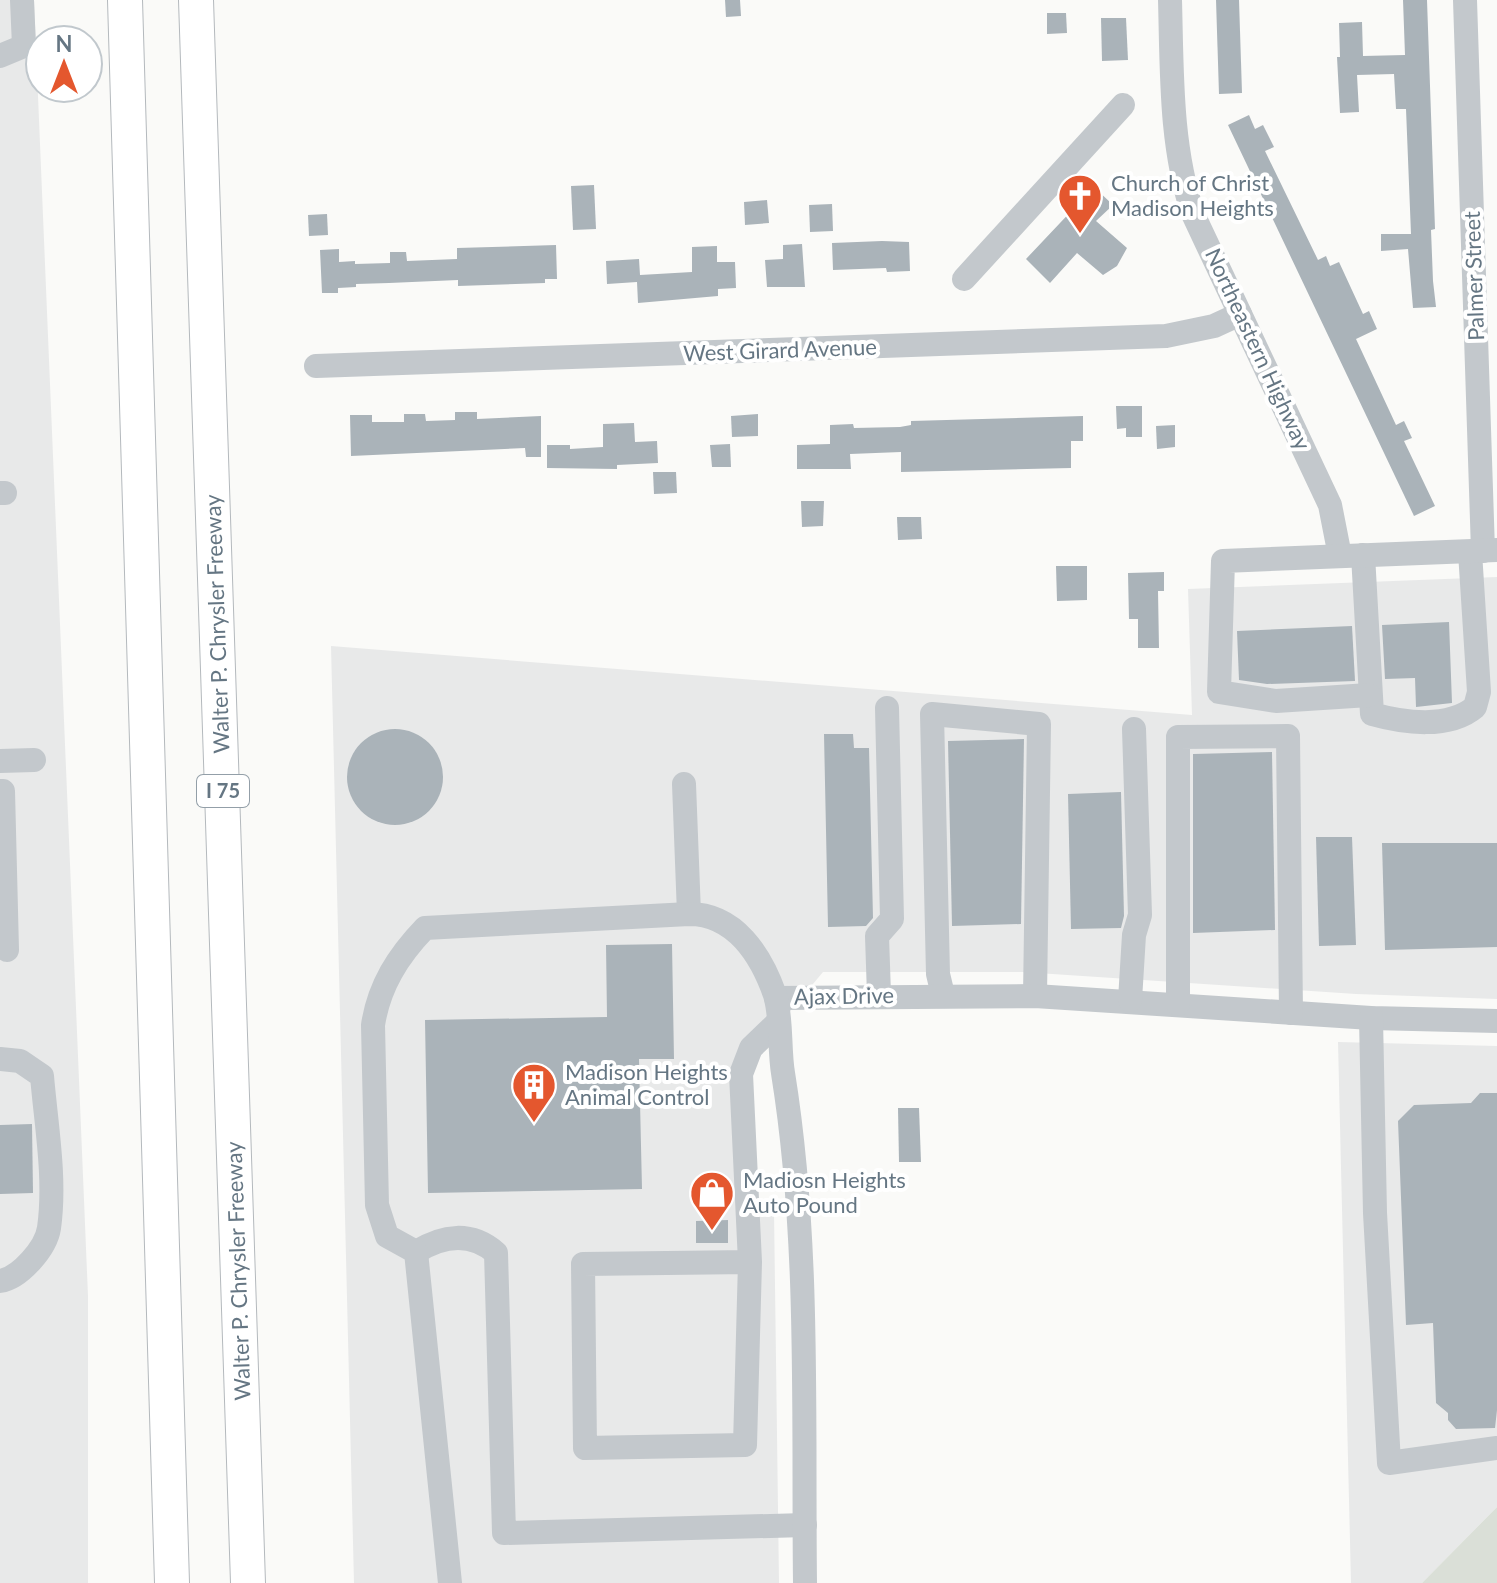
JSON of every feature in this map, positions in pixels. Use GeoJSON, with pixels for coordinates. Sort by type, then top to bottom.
{"type":"FeatureCollection","features":[{"type":"Feature","properties":{"kind":"highway"},"geometry":{"type":"LineString","coordinates":[[125,0],[172,1583]]}},
{"type":"Feature","properties":{"kind":"highway","name":"Walter P. Chrysler Freeway"},"geometry":{"type":"LineString","coordinates":[[196,0],[248,1583]]}},
{"type":"Feature","properties":{"kind":"street"},"geometry":{"type":"LineString","coordinates":[[0,56],[24,46],[22,0]]}},
{"type":"Feature","properties":{"kind":"street","name":"Northeastern Highway"},"geometry":{"type":"LineString","coordinates":[[1170,0],[1173,94],[1183,185],[1352,556],[1369,695]]}},
{"type":"Feature","properties":{"kind":"street","name":"Palmer Street"},"geometry":{"type":"LineString","coordinates":[[1369,695],[1372,714],[1442,722],[1456,720],[1475,707],[1479,692],[1483,551],[1465,0]]}},
{"type":"Feature","properties":{"kind":"street"},"geometry":{"type":"LineString","coordinates":[[964,279],[1123,105]]}},
{"type":"Feature","properties":{"kind":"street","name":"West Girard Avenue"},"geometry":{"type":"LineString","coordinates":[[316,366],[1166,336],[1214,326],[1240,314]]}},
{"type":"Feature","properties":{"kind":"street"},"geometry":{"type":"LineString","coordinates":[[1369,695],[1276,701],[1219,692],[1223,561],[1483,551]]}},
{"type":"Feature","properties":{"kind":"street"},"geometry":{"type":"LineString","coordinates":[[879,995],[877,936],[892,919],[887,708]]}},
{"type":"Feature","properties":{"kind":"street"},"geometry":{"type":"LineString","coordinates":[[943,995],[938,974],[932,714],[1039,724],[1035,996]]}},
{"type":"Feature","properties":{"kind":"street"},"geometry":{"type":"LineString","coordinates":[[1130,1000],[1134,935],[1140,915],[1134,729]]}},
{"type":"Feature","properties":{"kind":"street"},"geometry":{"type":"LineString","coordinates":[[1178,1004],[1178,737],[1288,736],[1291,1013]]}},
{"type":"Feature","properties":{"kind":"street"},"geometry":{"type":"LineString","coordinates":[[0,761],[34,760]]}},
{"type":"Feature","properties":{"kind":"street"},"geometry":{"type":"LineString","coordinates":[[684,784],[689,914]]}},
{"type":"Feature","properties":{"kind":"street"},"geometry":{"type":"LineString","coordinates":[[0,791],[3,791],[7,950]]}},
{"type":"Feature","properties":{"kind":"street"},"geometry":{"type":"LineString","coordinates":[[416,1252],[387,1236],[377,1205],[373,1025],[377,996],[409,946],[425,928],[703,914],[731,926],[757,953],[776,998]]}},
{"type":"Feature","properties":{"kind":"street","name":"Ajax Drive"},"geometry":{"type":"LineString","coordinates":[[805,1583],[799,1196],[776,998],[1035,996],[1371,1018],[1497,1021]]}},
{"type":"Feature","properties":{"kind":"street"},"geometry":{"type":"LineString","coordinates":[[1371,1018],[1375,1213],[1389,1463],[1497,1448]]}},
{"type":"Feature","properties":{"kind":"street"},"geometry":{"type":"LineString","coordinates":[[750,1262],[583,1264],[585,1448],[745,1445],[750,1262],[741,1074],[751,1048],[777,1023]]}},
{"type":"Feature","properties":{"kind":"street"},"geometry":{"type":"LineString","coordinates":[[0,1059],[20,1061],[42,1076],[50,1192],[49,1231],[24,1269],[0,1281]]}},
{"type":"Feature","properties":{"kind":"street"},"geometry":{"type":"LineString","coordinates":[[416,1252],[435,1240],[463,1237],[482,1241],[496,1253],[504,1533],[805,1525]]}},
{"type":"Feature","properties":{"kind":"street"},"geometry":{"type":"LineString","coordinates":[[416,1252],[450,1583]]}},
{"type":"Feature","properties":{"kind":"shaded area"},"geometry":{"type":"Polygon","coordinates":[[[0,0],[34,0],[35,24],[24,24],[24,104],[38,104],[88,1296],[88,1583],[0,1583],[0,0]]]}},
{"type":"Feature","properties":{"kind":"shaded area"},"geometry":{"type":"Polygon","coordinates":[[[1497,577],[1497,999],[1356,994],[1022,972],[823,972],[736,1076],[737,1213],[774,1211],[779,1583],[354,1583],[331,646],[1192,715],[1188,589],[1497,577]]]}},
{"type":"Feature","properties":{"kind":"shaded area"},"geometry":{"type":"Polygon","coordinates":[[[1338,1042],[1497,1046],[1497,1507],[1422,1583],[1351,1583],[1338,1042]]]}},
{"type":"Feature","properties":{"kind":"shaded area"},"geometry":{"type":"Polygon","coordinates":[[[1497,1507],[1497,1583],[1422,1583],[1497,1507]]]}},
{"type":"Feature","properties":{"kind":"building"},"geometry":{"type":"Polygon","coordinates":[[[725,0],[740,0],[741,16],[726,17],[725,0]]]}},
{"type":"Feature","properties":{"kind":"building"},"geometry":{"type":"Polygon","coordinates":[[[1216,0],[1239,0],[1242,93],[1219,94],[1216,0]]]}},
{"type":"Feature","properties":{"kind":"building"},"geometry":{"type":"Polygon","coordinates":[[[1403,0],[1427,0],[1435,229],[1431,230],[1436,307],[1413,308],[1408,249],[1381,251],[1381,234],[1411,234],[1406,109],[1396,109],[1394,74],[1357,75],[1359,112],[1340,113],[1339,23],[1362,22],[1363,56],[1405,55],[1403,0]]]}},
{"type":"Feature","properties":{"kind":"building"},"geometry":{"type":"Polygon","coordinates":[[[1047,13],[1066,13],[1067,33],[1047,34],[1047,13]]]}},
{"type":"Feature","properties":{"kind":"building"},"geometry":{"type":"Polygon","coordinates":[[[1101,18],[1126,18],[1128,60],[1102,61],[1101,18]]]}},
{"type":"Feature","properties":{"kind":"building"},"geometry":{"type":"Polygon","coordinates":[[[1249,115],[1255,129],[1263,125],[1274,147],[1265,151],[1318,260],[1326,256],[1330,266],[1339,262],[1363,314],[1369,311],[1377,329],[1356,339],[1396,425],[1404,421],[1412,438],[1404,441],[1435,506],[1414,516],[1228,125],[1249,115]]]}},
{"type":"Feature","properties":{"kind":"building"},"geometry":{"type":"Polygon","coordinates":[[[594,185],[596,229],[573,230],[571,186],[594,185]]]}},
{"type":"Feature","properties":{"kind":"building","name":"Church of Christ Madison Heights"},"geometry":{"type":"Polygon","coordinates":[[[1094,187],[1113,205],[1096,221],[1127,248],[1117,266],[1103,275],[1077,253],[1050,283],[1026,259],[1094,187]]]}},
{"type":"Feature","properties":{"kind":"building"},"geometry":{"type":"Polygon","coordinates":[[[767,200],[769,223],[745,225],[744,202],[767,200]]]}},
{"type":"Feature","properties":{"kind":"building"},"geometry":{"type":"Polygon","coordinates":[[[832,204],[833,231],[810,232],[809,205],[832,204]]]}},
{"type":"Feature","properties":{"kind":"building"},"geometry":{"type":"Polygon","coordinates":[[[327,214],[328,235],[309,236],[308,215],[327,214]]]}},
{"type":"Feature","properties":{"kind":"building"},"geometry":{"type":"Polygon","coordinates":[[[909,242],[910,271],[887,272],[886,268],[833,270],[832,243],[909,242]]]}},
{"type":"Feature","properties":{"kind":"building"},"geometry":{"type":"Polygon","coordinates":[[[802,244],[805,287],[767,287],[765,260],[783,259],[783,245],[802,244]]]}},
{"type":"Feature","properties":{"kind":"building"},"geometry":{"type":"Polygon","coordinates":[[[556,245],[557,279],[545,279],[545,283],[458,286],[458,280],[356,284],[356,287],[338,288],[338,293],[322,293],[320,250],[339,249],[339,262],[355,261],[355,264],[390,263],[390,252],[406,252],[407,261],[457,259],[457,248],[556,245]]]}},
{"type":"Feature","properties":{"kind":"building"},"geometry":{"type":"Polygon","coordinates":[[[717,246],[717,262],[735,262],[736,288],[718,289],[718,296],[638,303],[637,282],[607,284],[606,261],[639,259],[640,275],[692,272],[692,247],[717,246]]]}},
{"type":"Feature","properties":{"kind":"building"},"geometry":{"type":"Polygon","coordinates":[[[1116,406],[1142,406],[1142,437],[1126,437],[1126,428],[1117,429],[1116,406]]]}},
{"type":"Feature","properties":{"kind":"building"},"geometry":{"type":"Polygon","coordinates":[[[455,412],[477,412],[477,419],[541,416],[541,457],[526,457],[525,448],[351,456],[350,415],[372,415],[372,422],[404,422],[404,414],[425,414],[426,421],[455,420],[455,412]]]}},
{"type":"Feature","properties":{"kind":"building"},"geometry":{"type":"Polygon","coordinates":[[[758,414],[758,436],[732,437],[731,416],[758,414]]]}},
{"type":"Feature","properties":{"kind":"building"},"geometry":{"type":"Polygon","coordinates":[[[1083,416],[1083,441],[1071,441],[1071,468],[901,472],[901,452],[850,454],[851,469],[797,469],[797,445],[830,444],[830,425],[900,427],[911,425],[911,421],[1083,416]]]}},
{"type":"Feature","properties":{"kind":"building"},"geometry":{"type":"Polygon","coordinates":[[[634,423],[635,442],[657,441],[658,463],[617,465],[617,469],[547,468],[547,445],[570,445],[570,449],[603,447],[603,424],[634,423]]]}},
{"type":"Feature","properties":{"kind":"building"},"geometry":{"type":"Polygon","coordinates":[[[1175,425],[1175,447],[1157,449],[1156,426],[1175,425]]]}},
{"type":"Feature","properties":{"kind":"building"},"geometry":{"type":"Polygon","coordinates":[[[730,444],[731,467],[712,467],[710,445],[730,444]]]}},
{"type":"Feature","properties":{"kind":"building"},"geometry":{"type":"Polygon","coordinates":[[[653,472],[676,472],[677,493],[654,494],[653,472]]]}},
{"type":"Feature","properties":{"kind":"building"},"geometry":{"type":"Polygon","coordinates":[[[801,501],[824,501],[823,526],[802,527],[801,501]]]}},
{"type":"Feature","properties":{"kind":"building"},"geometry":{"type":"Polygon","coordinates":[[[897,517],[921,517],[922,539],[898,540],[897,517]]]}},
{"type":"Feature","properties":{"kind":"building"},"geometry":{"type":"Polygon","coordinates":[[[1056,566],[1087,566],[1087,600],[1057,601],[1056,566]]]}},
{"type":"Feature","properties":{"kind":"building"},"geometry":{"type":"Polygon","coordinates":[[[1164,572],[1164,591],[1158,591],[1159,648],[1138,648],[1138,619],[1129,619],[1128,573],[1164,572]]]}},
{"type":"Feature","properties":{"kind":"building"},"geometry":{"type":"Polygon","coordinates":[[[1449,622],[1452,703],[1416,707],[1415,678],[1385,679],[1382,625],[1449,622]]]}},
{"type":"Feature","properties":{"kind":"building"},"geometry":{"type":"Polygon","coordinates":[[[1352,626],[1355,681],[1267,684],[1239,680],[1237,631],[1352,626]]]}},
{"type":"Feature","properties":{"kind":"building"},"geometry":{"type":"Polygon","coordinates":[[[395,729],[413,733],[429,743],[439,759],[443,777],[439,795],[429,811],[413,821],[395,825],[377,821],[361,811],[351,795],[347,777],[351,759],[361,743],[377,733],[395,729]]]}},
{"type":"Feature","properties":{"kind":"building"},"geometry":{"type":"Polygon","coordinates":[[[824,734],[853,734],[854,748],[869,748],[873,918],[866,926],[828,927],[824,734]]]}},
{"type":"Feature","properties":{"kind":"building"},"geometry":{"type":"Polygon","coordinates":[[[1024,739],[1021,924],[952,926],[948,741],[1024,739]]]}},
{"type":"Feature","properties":{"kind":"building"},"geometry":{"type":"Polygon","coordinates":[[[1272,752],[1275,930],[1193,933],[1193,754],[1272,752]]]}},
{"type":"Feature","properties":{"kind":"building"},"geometry":{"type":"Polygon","coordinates":[[[1121,792],[1124,916],[1121,928],[1071,929],[1068,794],[1121,792]]]}},
{"type":"Feature","properties":{"kind":"building"},"geometry":{"type":"Polygon","coordinates":[[[1316,837],[1352,837],[1356,945],[1319,946],[1316,837]]]}},
{"type":"Feature","properties":{"kind":"building"},"geometry":{"type":"Polygon","coordinates":[[[1382,843],[1497,843],[1497,947],[1385,950],[1382,843]]]}},
{"type":"Feature","properties":{"kind":"building","name":"Madison Heights Animal Control"},"geometry":{"type":"Polygon","coordinates":[[[672,944],[674,1059],[639,1059],[642,1189],[428,1193],[425,1020],[607,1017],[606,945],[672,944]]]}},
{"type":"Feature","properties":{"kind":"building"},"geometry":{"type":"Polygon","coordinates":[[[1480,1093],[1497,1093],[1497,1410],[1495,1428],[1456,1429],[1448,1420],[1448,1413],[1436,1403],[1433,1323],[1406,1325],[1398,1121],[1414,1105],[1471,1103],[1480,1093]]]}},
{"type":"Feature","properties":{"kind":"building"},"geometry":{"type":"Polygon","coordinates":[[[898,1108],[919,1108],[921,1162],[899,1162],[898,1108]]]}},
{"type":"Feature","properties":{"kind":"building"},"geometry":{"type":"Polygon","coordinates":[[[32,1124],[33,1193],[0,1194],[0,1125],[32,1124]]]}},
{"type":"Feature","properties":{"kind":"building","name":"Madiosn Heights Auto Pound"},"geometry":{"type":"Polygon","coordinates":[[[728,1220],[728,1243],[696,1243],[696,1221],[728,1220]]]}},
{"type":"Feature","properties":{"kind":"place","name":"Church of Christ Madison Heights"},"geometry":{"type":"Point","coordinates":[1080,235]}},
{"type":"Feature","properties":{"kind":"place","name":"Madison Heights Animal Control"},"geometry":{"type":"Point","coordinates":[534,1124]}},
{"type":"Feature","properties":{"kind":"place","name":"Madiosn Heights Auto Pound"},"geometry":{"type":"Point","coordinates":[712,1232]}}]}
